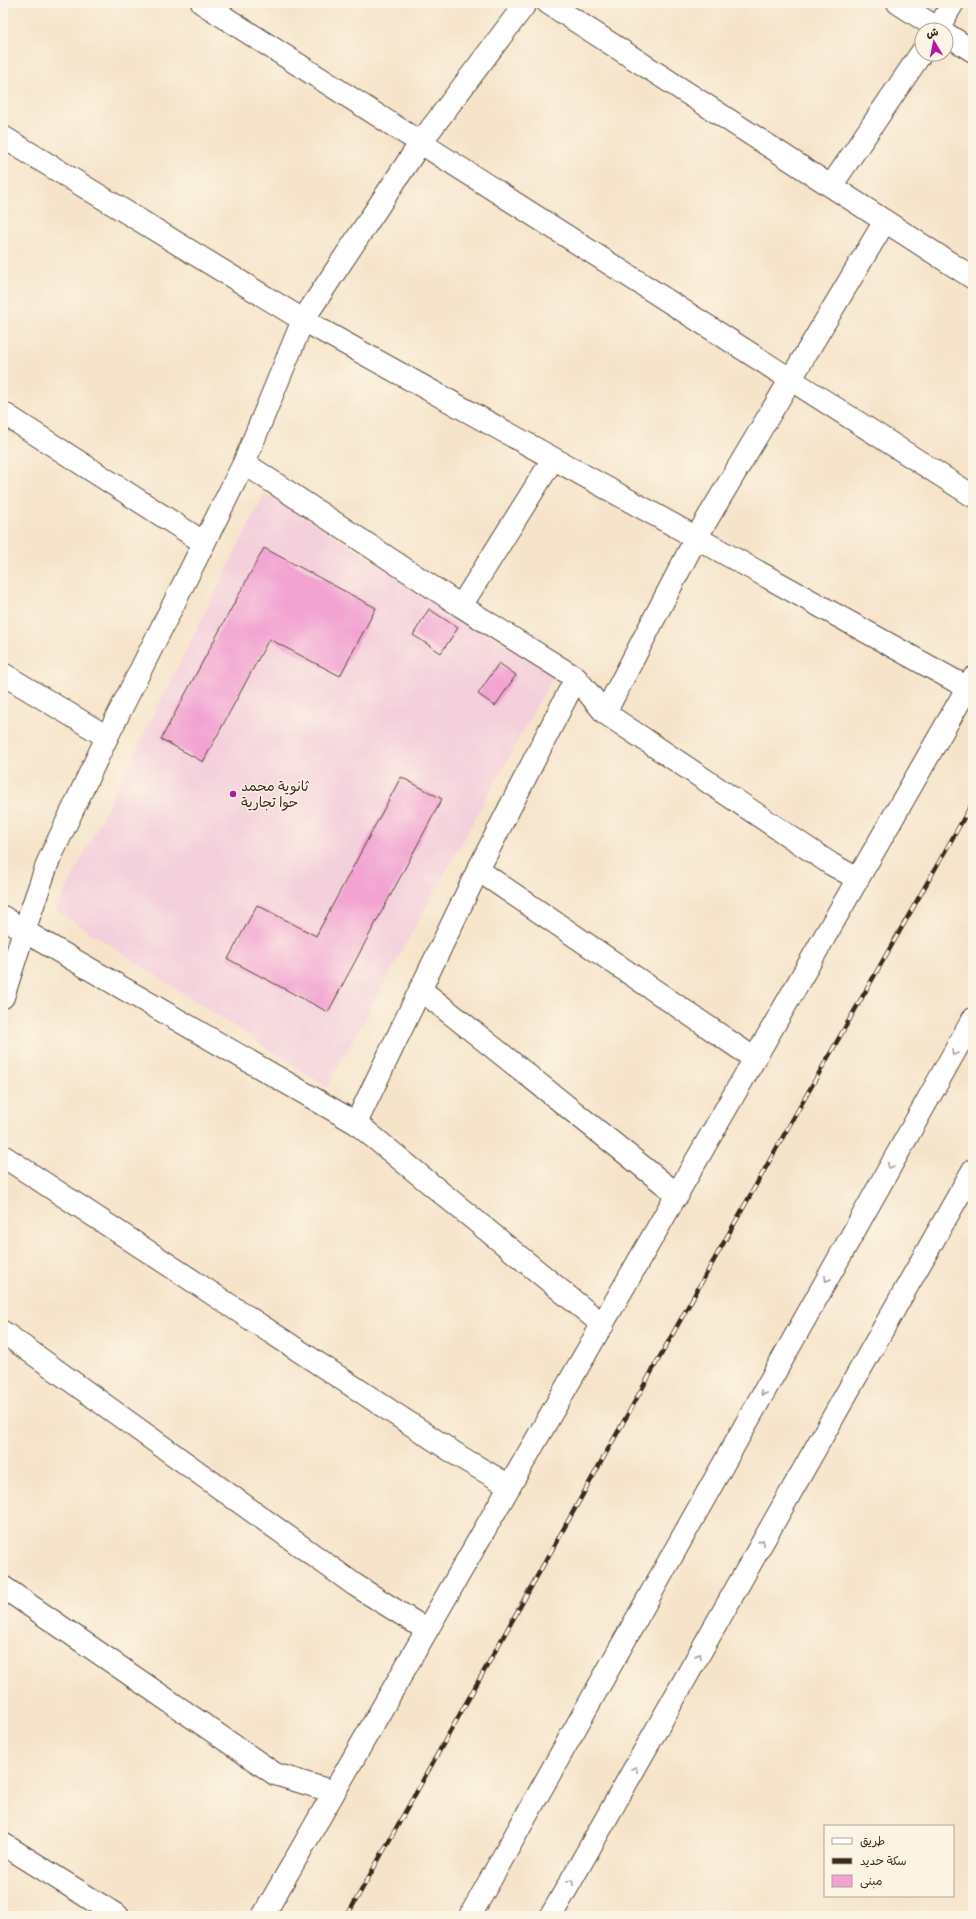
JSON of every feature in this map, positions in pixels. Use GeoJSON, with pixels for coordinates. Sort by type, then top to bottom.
{"type":"FeatureCollection","features":[{"type":"Feature","properties":{"kind":"street"},"geometry":{"type":"LineString","coordinates":[[202,3],[973,496]]}},
{"type":"Feature","properties":{"kind":"street"},"geometry":{"type":"LineString","coordinates":[[3,998],[24,930],[48,862],[107,737],[203,542],[244,463],[302,320],[421,142],[526,3]]}},
{"type":"Feature","properties":{"kind":"street"},"geometry":{"type":"LineString","coordinates":[[548,3],[973,278]]}},
{"type":"Feature","properties":{"kind":"street"},"geometry":{"type":"LineString","coordinates":[[898,3],[926,22]]}},
{"type":"Feature","properties":{"kind":"street"},"geometry":{"type":"LineString","coordinates":[[944,22],[953,3]]}},
{"type":"Feature","properties":{"kind":"street"},"geometry":{"type":"LineString","coordinates":[[954,39],[973,51]]}},
{"type":"Feature","properties":{"kind":"street"},"geometry":{"type":"LineString","coordinates":[[831,186],[915,62]]}},
{"type":"Feature","properties":{"kind":"street"},"geometry":{"type":"LineString","coordinates":[[3,137],[302,320],[696,538],[970,683],[678,1195],[263,1916]]}},
{"type":"Feature","properties":{"kind":"street"},"geometry":{"type":"LineString","coordinates":[[605,713],[696,538],[792,380],[885,221]]}},
{"type":"Feature","properties":{"kind":"street"},"geometry":{"type":"LineString","coordinates":[[3,413],[203,542]]}},
{"type":"Feature","properties":{"kind":"street"},"geometry":{"type":"LineString","coordinates":[[461,606],[553,459]]}},
{"type":"Feature","properties":{"kind":"street"},"geometry":{"type":"LineString","coordinates":[[244,463],[461,606],[576,678],[605,713],[831,864],[858,879]]}},
{"type":"Feature","properties":{"kind":"street"},"geometry":{"type":"LineString","coordinates":[[3,674],[107,737]]}},
{"type":"Feature","properties":{"kind":"street"},"geometry":{"type":"LineString","coordinates":[[356,1123],[478,870],[576,678]]}},
{"type":"Feature","properties":{"kind":"street"},"geometry":{"type":"LineString","coordinates":[[478,870],[755,1059]]}},
{"type":"Feature","properties":{"kind":"street"},"geometry":{"type":"LineString","coordinates":[[3,917],[356,1123],[603,1325]]}},
{"type":"Feature","properties":{"kind":"street"},"geometry":{"type":"LineString","coordinates":[[420,989],[678,1195]]}},
{"type":"Feature","properties":{"kind":"street"},"geometry":{"type":"LineString","coordinates":[[470,1916],[973,1019]]}},
{"type":"Feature","properties":{"kind":"street"},"geometry":{"type":"LineString","coordinates":[[3,1156],[462,1458],[510,1486]]}},
{"type":"Feature","properties":{"kind":"street"},"geometry":{"type":"LineString","coordinates":[[552,1916],[973,1170]]}},
{"type":"Feature","properties":{"kind":"street"},"geometry":{"type":"LineString","coordinates":[[3,1332],[355,1585],[427,1630]]}},
{"type":"Feature","properties":{"kind":"street"},"geometry":{"type":"LineString","coordinates":[[3,1587],[275,1774],[334,1792]]}},
{"type":"Feature","properties":{"kind":"street"},"geometry":{"type":"LineString","coordinates":[[3,1844],[118,1916]]}},
{"type":"Feature","properties":{"kind":"shaded area"},"geometry":{"type":"Polygon","coordinates":[[[265,492],[554,675],[327,1087],[56,910],[265,492]]]}},
{"type":"Feature","properties":{"kind":"building"},"geometry":{"type":"Polygon","coordinates":[[[264,548],[376,608],[340,676],[269,639],[203,762],[161,739],[264,548]]]}},
{"type":"Feature","properties":{"kind":"building"},"geometry":{"type":"Polygon","coordinates":[[[429,609],[458,628],[441,653],[413,635],[429,609]]]}},
{"type":"Feature","properties":{"kind":"building"},"geometry":{"type":"Polygon","coordinates":[[[499,663],[516,675],[495,706],[478,694],[499,663]]]}},
{"type":"Feature","properties":{"kind":"building"},"geometry":{"type":"Polygon","coordinates":[[[401,777],[442,799],[328,1012],[228,959],[257,905],[316,936],[401,777]]]}},
{"type":"Feature","properties":{"kind":"railway"},"geometry":{"type":"LineString","coordinates":[[347,1916],[789,1126],[973,802]]}},
{"type":"Feature","properties":{"kind":"place","name":"ثانوية محمد حوا تجارية"},"geometry":{"type":"Point","coordinates":[233,794]}}]}
